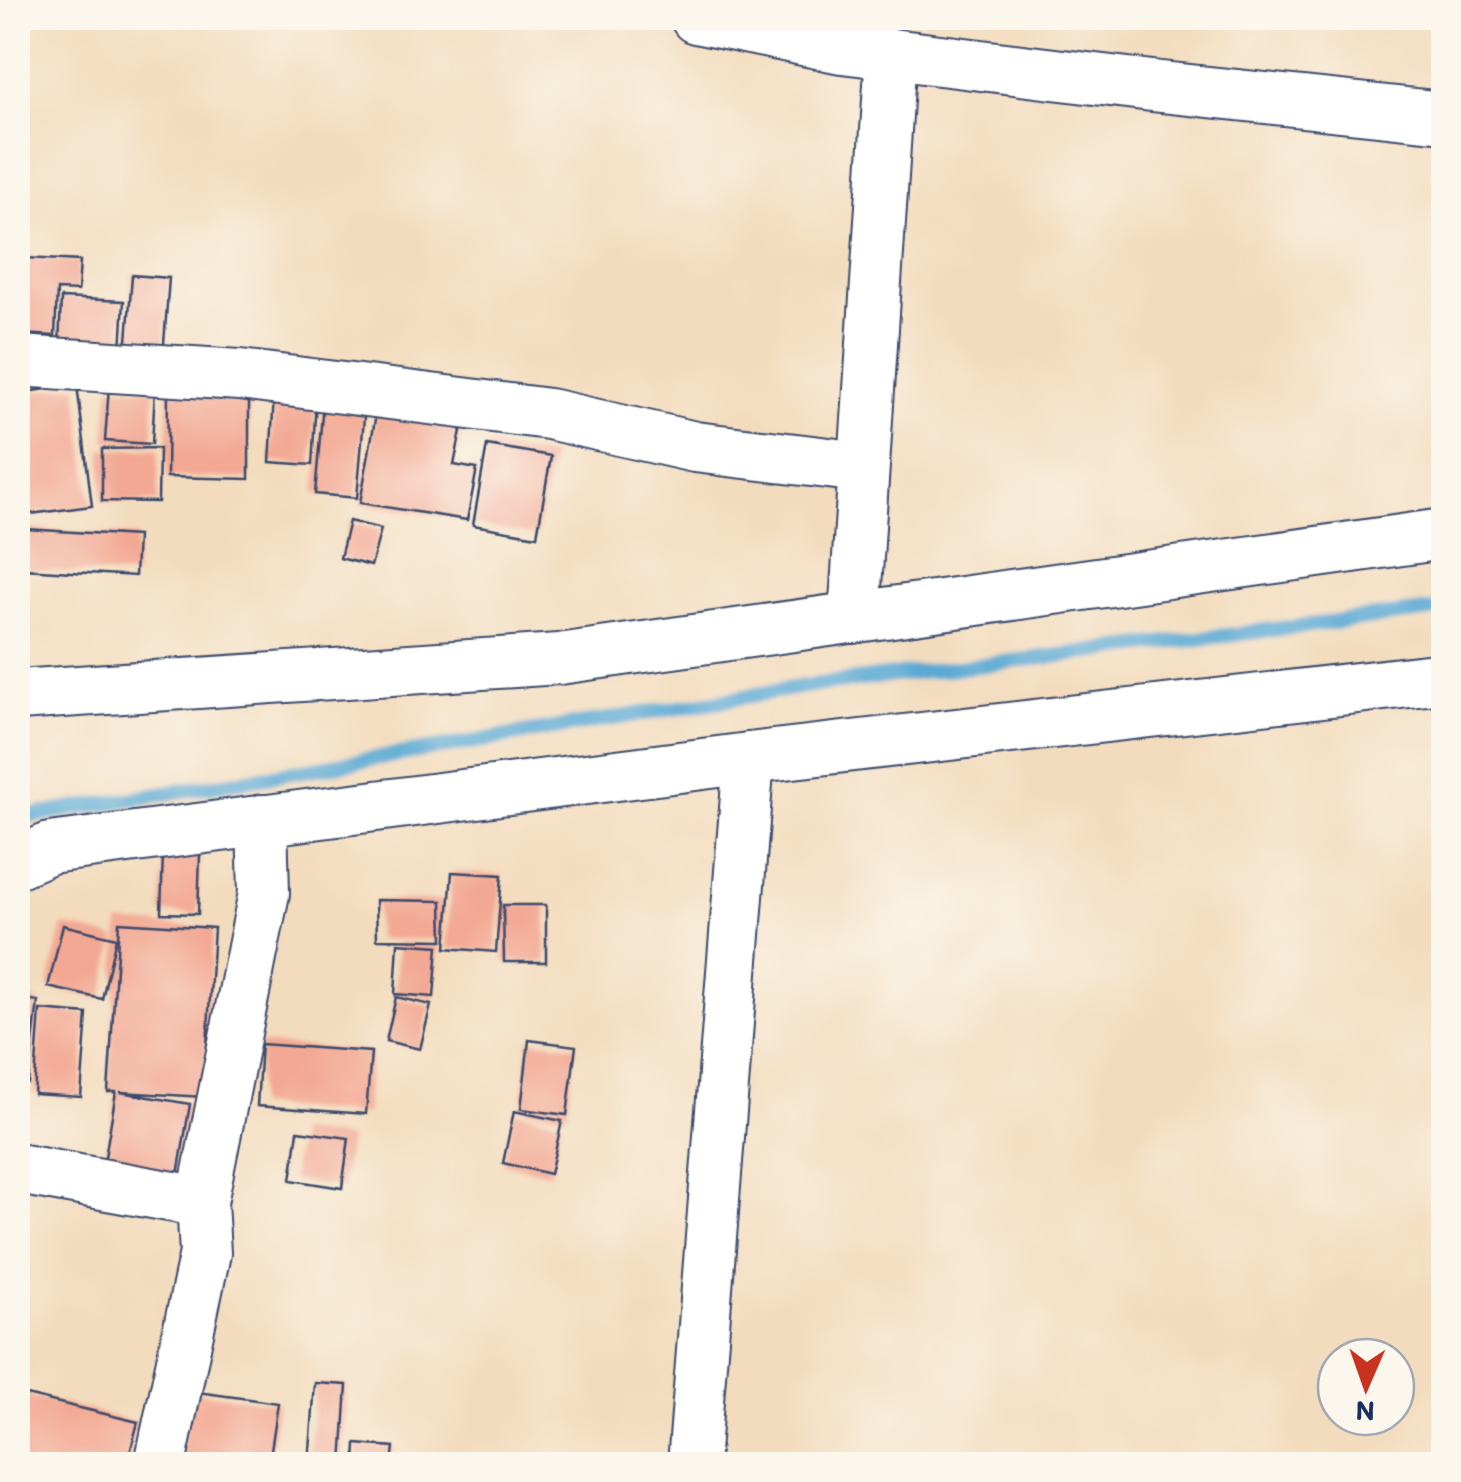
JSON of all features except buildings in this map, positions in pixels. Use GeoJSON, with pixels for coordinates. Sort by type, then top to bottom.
{"type":"FeatureCollection","features":[{"type":"Feature","properties":{"kind":"street"},"geometry":{"type":"LineString","coordinates":[[696,18],[842,48],[1444,117]]}},
{"type":"Feature","properties":{"kind":"street"},"geometry":{"type":"LineString","coordinates":[[854,618],[890,54]]}},
{"type":"Feature","properties":{"kind":"street"},"geometry":{"type":"LineString","coordinates":[[18,361],[279,380],[549,414],[695,447],[862,467]]}},
{"type":"Feature","properties":{"kind":"street"},"geometry":{"type":"LineString","coordinates":[[18,695],[559,659],[1444,534]]}},
{"type":"Feature","properties":{"kind":"street"},"geometry":{"type":"LineString","coordinates":[[18,862],[50,848],[262,820],[750,758],[1444,678]]}},
{"type":"Feature","properties":{"kind":"street"},"geometry":{"type":"LineString","coordinates":[[693,1464],[750,758]]}},
{"type":"Feature","properties":{"kind":"street"},"geometry":{"type":"LineString","coordinates":[[160,1464],[206,1252],[202,1202],[264,893],[262,820]]}},
{"type":"Feature","properties":{"kind":"street"},"geometry":{"type":"LineString","coordinates":[[18,1169],[202,1202]]}},
{"type":"Feature","properties":{"kind":"waterway"},"geometry":{"type":"LineString","coordinates":[[18,818],[808,686],[1444,609]]}}]}
